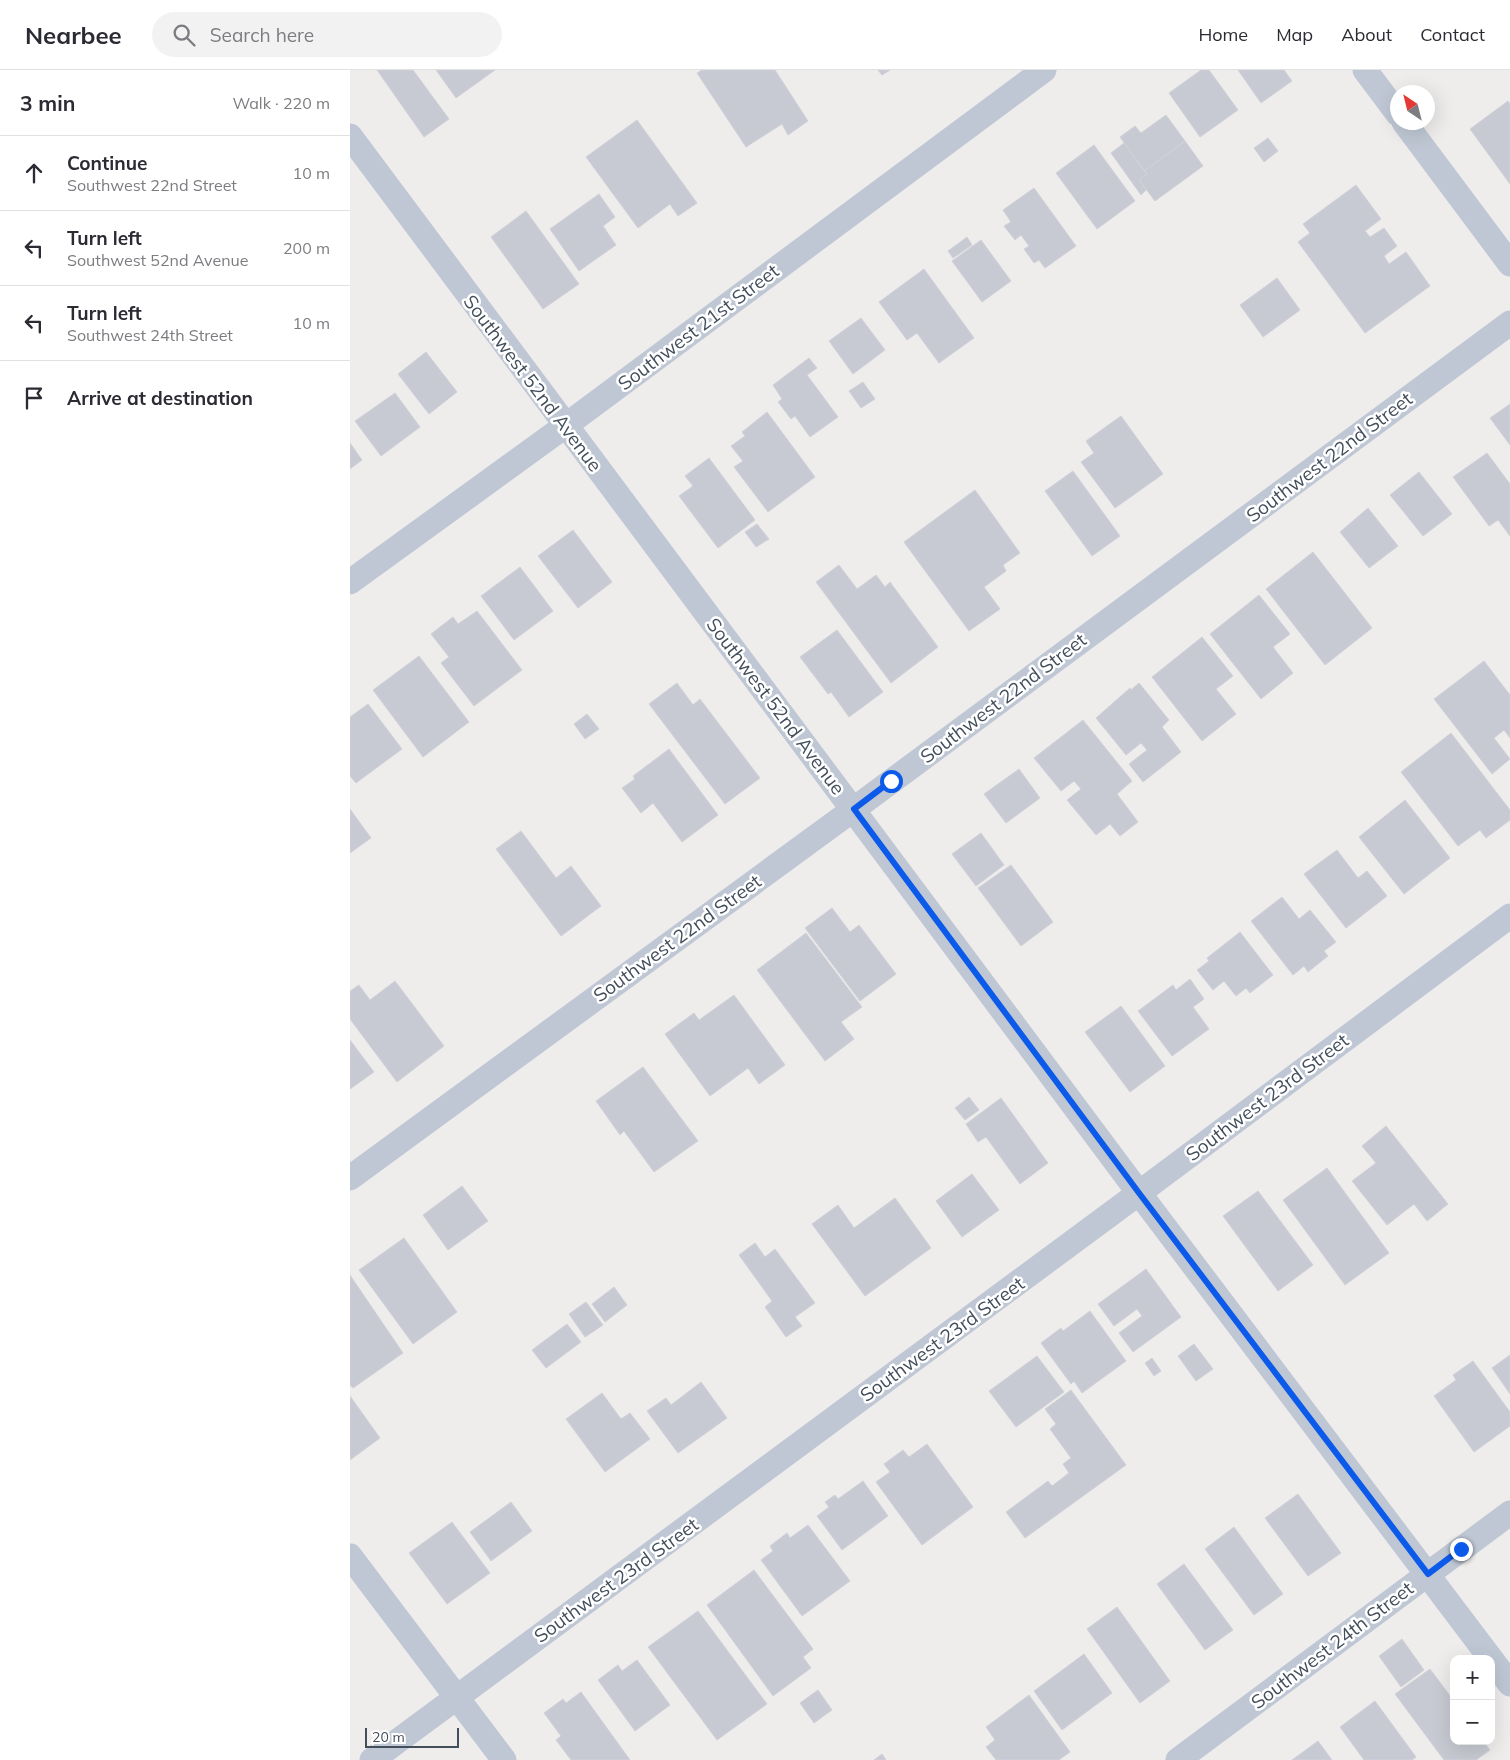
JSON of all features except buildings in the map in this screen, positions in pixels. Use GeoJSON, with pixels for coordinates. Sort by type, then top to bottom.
{"type":"FeatureCollection","features":[{"type":"Feature","properties":{"kind":"street","name":"Southwest 21st Street"},"geometry":{"type":"LineString","coordinates":[[350,582],[565,426],[1044,70]]}},
{"type":"Feature","properties":{"kind":"street"},"geometry":{"type":"LineString","coordinates":[[1365,70],[1390,103]]}},
{"type":"Feature","properties":{"kind":"street"},"geometry":{"type":"LineString","coordinates":[[1410,130],[1510,264]]}},
{"type":"Feature","properties":{"kind":"street","name":"Southwest 52nd Avenue"},"geometry":{"type":"LineString","coordinates":[[350,136],[1139,1193],[1510,1684]]}},
{"type":"Feature","properties":{"kind":"street","name":"Southwest 22nd Street"},"geometry":{"type":"LineString","coordinates":[[350,1178],[854,809],[1510,323]]}},
{"type":"Feature","properties":{"kind":"street","name":"Southwest 23rd Street"},"geometry":{"type":"LineString","coordinates":[[372,1760],[1510,916]]}},
{"type":"Feature","properties":{"kind":"street","name":"Southwest 24th Street"},"geometry":{"type":"LineString","coordinates":[[1178,1760],[1510,1513]]}},
{"type":"Feature","properties":{"kind":"street"},"geometry":{"type":"LineString","coordinates":[[350,1556],[504,1760]]}},
{"type":"Feature","properties":{"kind":"route"},"geometry":{"type":"LineString","coordinates":[[891,781],[854,809],[1139,1193],[1428,1574],[1461,1549]]}}]}
